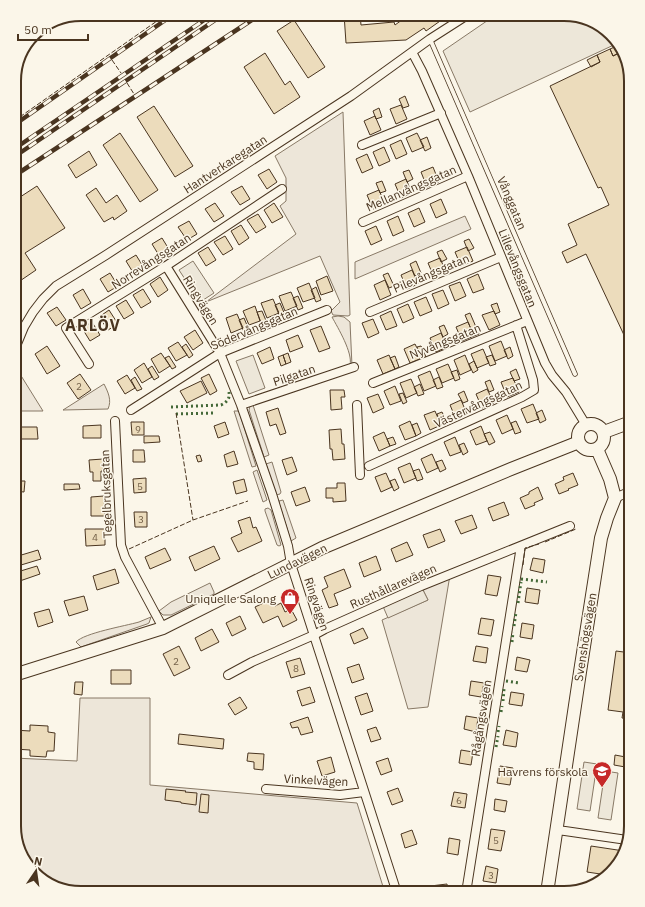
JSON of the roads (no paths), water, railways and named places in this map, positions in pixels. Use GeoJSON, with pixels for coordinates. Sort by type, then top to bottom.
{"type":"FeatureCollection","features":[{"type":"Feature","properties":{"kind":"main road"},"geometry":{"type":"LineString","coordinates":[[586,425],[598,425],[604,432],[604,442],[597,449],[587,449],[579,442],[578,438],[580,430],[586,425]]}},
{"type":"Feature","properties":{"kind":"main road"},"geometry":{"type":"LineString","coordinates":[[604,432],[624,425]]}},
{"type":"Feature","properties":{"kind":"main road","name":"Lundavägen"},"geometry":{"type":"LineString","coordinates":[[21,673],[163,628],[322,548],[579,442]]}},
{"type":"Feature","properties":{"kind":"main road"},"geometry":{"type":"LineString","coordinates":[[597,449],[610,479],[616,498]]}},
{"type":"Feature","properties":{"kind":"main road","name":"Svenshögsvägen"},"geometry":{"type":"LineString","coordinates":[[548,886],[600,538],[616,498]]}},
{"type":"Feature","properties":{"kind":"street","name":"Hantverkaregatan"},"geometry":{"type":"LineString","coordinates":[[21,334],[33,312],[56,286],[352,96],[412,52],[458,21]]}},
{"type":"Feature","properties":{"kind":"street","name":"Lillevångsgatan"},"geometry":{"type":"LineString","coordinates":[[412,52],[441,113],[468,176],[545,363],[552,375],[566,392],[586,425]]}},
{"type":"Feature","properties":{"kind":"street"},"geometry":{"type":"LineString","coordinates":[[362,145],[441,113]]}},
{"type":"Feature","properties":{"kind":"street","name":"Mellanvångsgatan"},"geometry":{"type":"LineString","coordinates":[[363,222],[468,176]]}},
{"type":"Feature","properties":{"kind":"street","name":"Norrevångsgatan"},"geometry":{"type":"LineString","coordinates":[[89,364],[66,328],[166,266],[282,189]]}},
{"type":"Feature","properties":{"kind":"street","name":"Pilevångsgatan"},"geometry":{"type":"LineString","coordinates":[[370,312],[501,257]]}},
{"type":"Feature","properties":{"kind":"street","name":"Ringvägen"},"geometry":{"type":"LineString","coordinates":[[166,266],[220,354],[241,405],[272,494],[314,635],[395,886]]}},
{"type":"Feature","properties":{"kind":"street","name":"Södervångsgatan"},"geometry":{"type":"LineString","coordinates":[[131,410],[220,354],[327,310]]}},
{"type":"Feature","properties":{"kind":"street","name":"Nyvångsgatan"},"geometry":{"type":"LineString","coordinates":[[373,383],[527,321]]}},
{"type":"Feature","properties":{"kind":"street","name":"Västervångsgatan"},"geometry":{"type":"LineString","coordinates":[[369,466],[522,397],[534,390],[533,380],[516,325]]}},
{"type":"Feature","properties":{"kind":"street","name":"Pilgatan"},"geometry":{"type":"LineString","coordinates":[[241,405],[354,367]]}},
{"type":"Feature","properties":{"kind":"street"},"geometry":{"type":"LineString","coordinates":[[357,404],[360,475]]}},
{"type":"Feature","properties":{"kind":"street","name":"Tegelbruksgatan"},"geometry":{"type":"LineString","coordinates":[[115,421],[121,545],[125,557],[163,628]]}},
{"type":"Feature","properties":{"kind":"street"},"geometry":{"type":"LineString","coordinates":[[616,498],[624,494]]}},
{"type":"Feature","properties":{"kind":"street","name":"Rusthållarevägen"},"geometry":{"type":"LineString","coordinates":[[228,675],[252,662],[421,586],[570,526]]}},
{"type":"Feature","properties":{"kind":"street","name":"Rågångsvägen"},"geometry":{"type":"LineString","coordinates":[[467,886],[521,546]]}},
{"type":"Feature","properties":{"kind":"street","name":"Vinkelvägen"},"geometry":{"type":"LineString","coordinates":[[266,789],[340,795],[364,792]]}},
{"type":"Feature","properties":{"kind":"street"},"geometry":{"type":"LineString","coordinates":[[556,830],[622,839]]}},
{"type":"Feature","properties":{"kind":"lane","name":"Vånggatan"},"geometry":{"type":"LineString","coordinates":[[430,40],[575,374]]}},
{"type":"Feature","properties":{"kind":"railway"},"geometry":{"type":"LineString","coordinates":[[21,120],[164,21]]}},
{"type":"Feature","properties":{"kind":"railway"},"geometry":{"type":"LineString","coordinates":[[21,144],[203,21]]}},
{"type":"Feature","properties":{"kind":"railway"},"geometry":{"type":"LineString","coordinates":[[21,152],[214,21]]}},
{"type":"Feature","properties":{"kind":"railway"},"geometry":{"type":"LineString","coordinates":[[21,171],[250,21]]}},
{"type":"Feature","properties":{"kind":"place","name":"Uniquelle Salong"},"geometry":{"type":"Point","coordinates":[290,615]}},
{"type":"Feature","properties":{"kind":"place","name":"Havrens förskola"},"geometry":{"type":"Point","coordinates":[602,788]}},
{"type":"Feature","properties":{"kind":"district","name":"ARLÖV"},"geometry":{"type":"Point","coordinates":[93,325]}}]}
